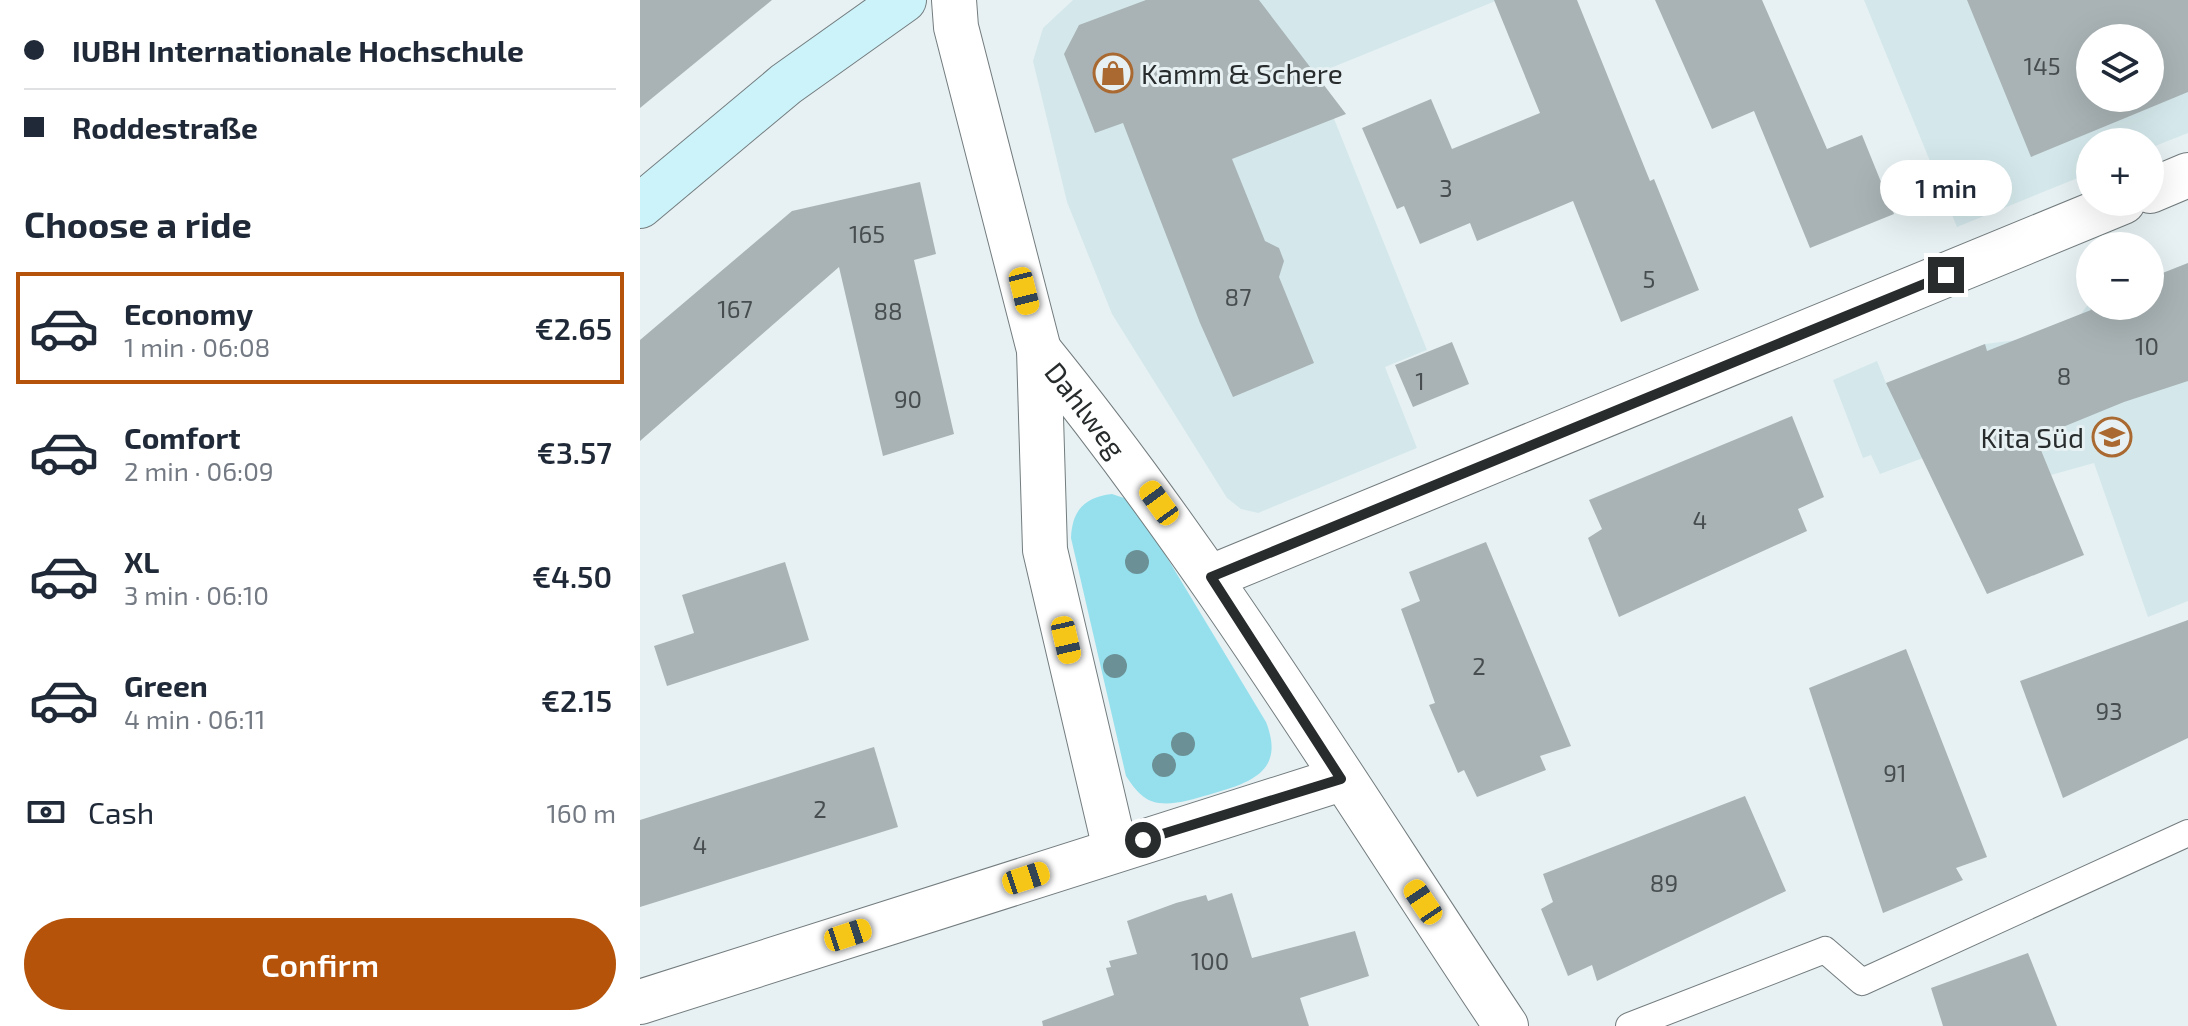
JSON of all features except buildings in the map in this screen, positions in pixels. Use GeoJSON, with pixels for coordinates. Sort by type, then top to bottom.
{"type":"FeatureCollection","features":[{"type":"Feature","properties":{"kind":"street"},"geometry":{"type":"LineString","coordinates":[[640,206],[786,84],[904,0]]}},
{"type":"Feature","properties":{"kind":"street","name":"Dahlweg"},"geometry":{"type":"LineString","coordinates":[[954,0],[956,27],[1039,350],[1045,550],[1115,849]]}},
{"type":"Feature","properties":{"kind":"street"},"geometry":{"type":"LineString","coordinates":[[2164,185],[2188,175]]}},
{"type":"Feature","properties":{"kind":"street"},"geometry":{"type":"LineString","coordinates":[[1211,577],[2089,216]]}},
{"type":"Feature","properties":{"kind":"street","name":"Dahlweg"},"geometry":{"type":"LineString","coordinates":[[1039,350],[1124,454],[1211,577],[1506,1026]]}},
{"type":"Feature","properties":{"kind":"street"},"geometry":{"type":"LineString","coordinates":[[640,1002],[1341,779]]}},
{"type":"Feature","properties":{"kind":"lane"},"geometry":{"type":"LineString","coordinates":[[1629,1026],[1825,950],[1862,982],[2188,833]]}},
{"type":"Feature","properties":{"kind":"shaded area"},"geometry":{"type":"Polygon","coordinates":[[[1073,0],[1498,0],[1316,74],[1427,350],[1385,367],[1417,448],[1258,513],[1241,509],[1227,498],[1112,314],[1067,202],[1033,61],[1043,28],[1073,0]]]}},
{"type":"Feature","properties":{"kind":"shaded area"},"geometry":{"type":"Polygon","coordinates":[[[1864,0],[2188,0],[2188,133],[2164,142],[2164,128],[2076,128],[2076,179],[1957,227],[1864,0]]]}},
{"type":"Feature","properties":{"kind":"shaded area","name":"Kita Süd"},"geometry":{"type":"Polygon","coordinates":[[[2188,263],[2188,601],[2148,617],[2094,463],[2051,475],[2028,419],[1880,474],[1871,455],[1863,458],[1833,380],[1877,361],[1886,383],[1985,344],[2017,340],[2076,316],[2076,320],[2164,320],[2164,272],[2188,263]]]}},
{"type":"Feature","properties":{"kind":"shaded area"},"geometry":{"type":"Polygon","coordinates":[[[1112,494],[1127,499],[1139,511],[1266,722],[1271,739],[1267,764],[1260,773],[1237,786],[1178,802],[1153,802],[1144,797],[1126,776],[1071,538],[1074,520],[1081,507],[1094,498],[1112,494]]]}},
{"type":"Feature","properties":{"kind":"place","name":"Kamm & Schere"},"geometry":{"type":"Point","coordinates":[1113,73]}},
{"type":"Feature","properties":{"kind":"place","name":"Kita Süd"},"geometry":{"type":"Point","coordinates":[2112,437]}},
{"type":"Feature","properties":{"kind":"route"},"geometry":{"type":"LineString","coordinates":[[1143,840],[1341,779],[1211,577],[1946,275]]}}]}
